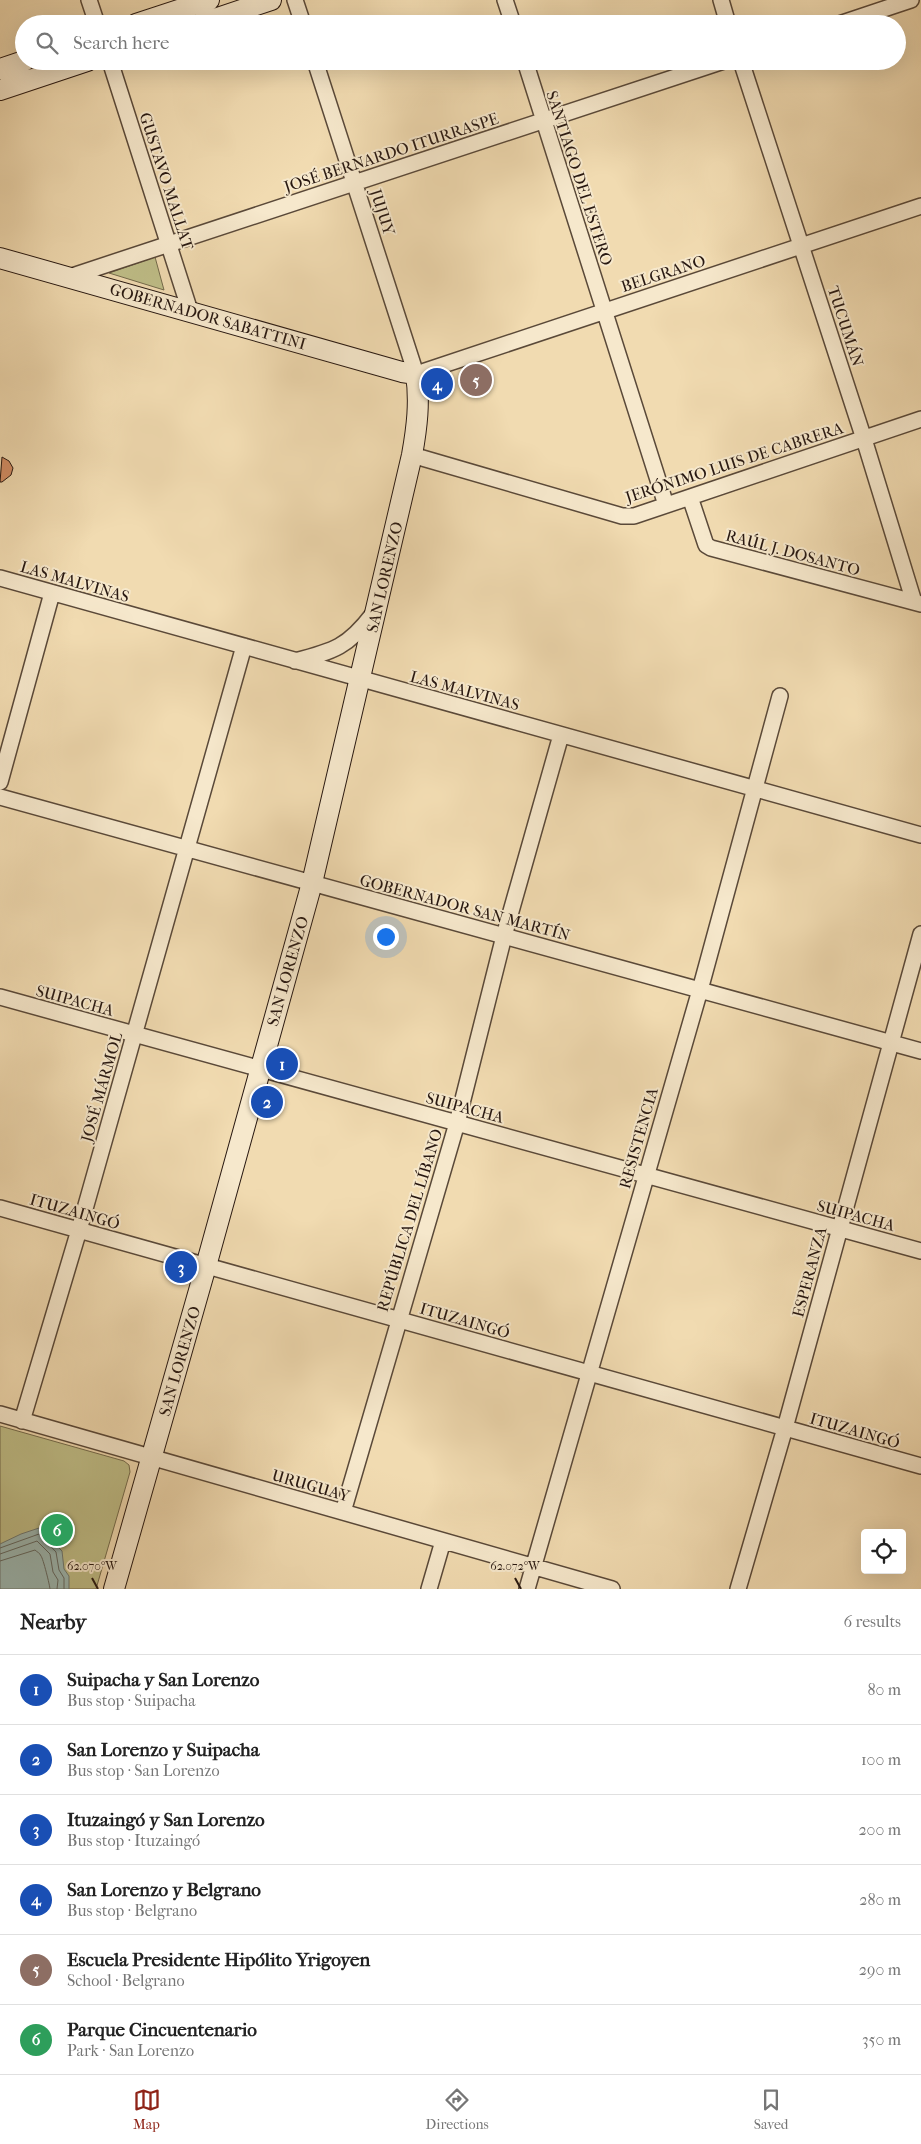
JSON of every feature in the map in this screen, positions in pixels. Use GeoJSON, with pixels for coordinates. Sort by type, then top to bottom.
{"type":"FeatureCollection","features":[{"type":"Feature","properties":{"kind":"main road"},"geometry":{"type":"LineString","coordinates":[[163,15],[209,0]]}},
{"type":"Feature","properties":{"kind":"main road"},"geometry":{"type":"LineString","coordinates":[[227,15],[271,0]]}},
{"type":"Feature","properties":{"kind":"main road"},"geometry":{"type":"LineString","coordinates":[[0,69],[15,64]]}},
{"type":"Feature","properties":{"kind":"main road"},"geometry":{"type":"LineString","coordinates":[[0,90],[60,70]]}},
{"type":"Feature","properties":{"kind":"main road","name":"GOBERNADOR SABATTINI"},"geometry":{"type":"LineString","coordinates":[[0,258],[402,372],[416,374]]}},
{"type":"Feature","properties":{"kind":"main road","name":"SAN LORENZO"},"geometry":{"type":"LineString","coordinates":[[114,1589],[312,884],[412,455],[419,405],[416,374]]}},
{"type":"Feature","properties":{"kind":"street"},"geometry":{"type":"LineString","coordinates":[[90,0],[94,15]]}},
{"type":"Feature","properties":{"kind":"street"},"geometry":{"type":"LineString","coordinates":[[295,0],[300,15]]}},
{"type":"Feature","properties":{"kind":"street"},"geometry":{"type":"LineString","coordinates":[[505,0],[510,15]]}},
{"type":"Feature","properties":{"kind":"street"},"geometry":{"type":"LineString","coordinates":[[721,0],[725,15]]}},
{"type":"Feature","properties":{"kind":"street"},"geometry":{"type":"LineString","coordinates":[[866,15],[911,0]]}},
{"type":"Feature","properties":{"kind":"street","name":"GUSTAVO MALLAT"},"geometry":{"type":"LineString","coordinates":[[113,70],[190,311]]}},
{"type":"Feature","properties":{"kind":"street","name":"JUJUY"},"geometry":{"type":"LineString","coordinates":[[318,70],[416,374]]}},
{"type":"Feature","properties":{"kind":"street","name":"SANTIAGO DEL ESTERO"},"geometry":{"type":"LineString","coordinates":[[528,70],[666,505]]}},
{"type":"Feature","properties":{"kind":"street","name":"JOSÉ BERNARDO ITURRASPE"},"geometry":{"type":"LineString","coordinates":[[69,277],[697,70]]}},
{"type":"Feature","properties":{"kind":"street","name":"TUCUMÁN"},"geometry":{"type":"LineString","coordinates":[[744,70],[917,603]]}},
{"type":"Feature","properties":{"kind":"street","name":"BELGRANO"},"geometry":{"type":"LineString","coordinates":[[416,374],[921,206]]}},
{"type":"Feature","properties":{"kind":"street","name":"JERÓNIMO LUIS DE CABRERA"},"geometry":{"type":"LineString","coordinates":[[412,455],[622,516],[634,516],[921,420]]}},
{"type":"Feature","properties":{"kind":"street","name":"RAÚL J. DOSANTO"},"geometry":{"type":"LineString","coordinates":[[690,497],[706,545],[711,548],[917,603]]}},
{"type":"Feature","properties":{"kind":"street","name":"LAS MALVINAS"},"geometry":{"type":"LineString","coordinates":[[0,578],[921,835]]}},
{"type":"Feature","properties":{"kind":"street"},"geometry":{"type":"LineString","coordinates":[[0,782],[52,593]]}},
{"type":"Feature","properties":{"kind":"street"},"geometry":{"type":"LineString","coordinates":[[295,661],[335,650],[349,642],[360,632],[376,611]]}},
{"type":"Feature","properties":{"kind":"street","name":"JOSÉ MÁRMOL"},"geometry":{"type":"LineString","coordinates":[[22,1421],[79,1230],[244,646]]}},
{"type":"Feature","properties":{"kind":"street","name":"RESISTENCIA"},"geometry":{"type":"LineString","coordinates":[[527,1589],[590,1374],[645,1175],[700,990],[780,696]]}},
{"type":"Feature","properties":{"kind":"street","name":"REPÚBLICA DEL LÍBANO"},"geometry":{"type":"LineString","coordinates":[[343,1512],[457,1123],[504,936],[561,735]]}},
{"type":"Feature","properties":{"kind":"street","name":"GOBERNADOR SAN MARTÍN"},"geometry":{"type":"LineString","coordinates":[[0,797],[921,1051]]}},
{"type":"Feature","properties":{"kind":"street","name":"ESPERANZA"},"geometry":{"type":"LineString","coordinates":[[738,1589],[785,1428],[921,934]]}},
{"type":"Feature","properties":{"kind":"street","name":"SUIPACHA"},"geometry":{"type":"LineString","coordinates":[[0,997],[921,1251]]}},
{"type":"Feature","properties":{"kind":"street","name":"ITUZAINGÓ"},"geometry":{"type":"LineString","coordinates":[[0,1208],[921,1466]]}},
{"type":"Feature","properties":{"kind":"street","name":"URUGUAY"},"geometry":{"type":"LineString","coordinates":[[0,1414],[612,1589]]}},
{"type":"Feature","properties":{"kind":"street"},"geometry":{"type":"LineString","coordinates":[[429,1589],[443,1541]]}},
{"type":"Feature","properties":{"kind":"shaded area"},"geometry":{"type":"Polygon","coordinates":[[[155,257],[164,290],[109,273],[155,257]]]}},
{"type":"Feature","properties":{"kind":"shaded area"},"geometry":{"type":"Polygon","coordinates":[[[0,1426],[124,1461],[129,1465],[130,1472],[96,1589],[0,1589],[0,1426]]]}},
{"type":"Feature","properties":{"kind":"water"},"geometry":{"type":"Polygon","coordinates":[[[39,1528],[62,1551],[64,1569],[69,1576],[69,1589],[0,1589],[0,1544],[39,1528]]]}},
{"type":"Feature","properties":{"kind":"building"},"geometry":{"type":"Polygon","coordinates":[[[2,457],[9,461],[13,468],[11,475],[0,482],[2,457]]]}},
{"type":"Feature","properties":{"kind":"place","name":"Escuela Presidente Hipólito Yrigoyen"},"geometry":{"type":"Point","coordinates":[476,380]}},
{"type":"Feature","properties":{"kind":"place","name":"San Lorenzo y Belgrano"},"geometry":{"type":"Point","coordinates":[437,384]}},
{"type":"Feature","properties":{"kind":"place","name":"Suipacha y San Lorenzo"},"geometry":{"type":"Point","coordinates":[282,1064]}},
{"type":"Feature","properties":{"kind":"place","name":"San Lorenzo y Suipacha"},"geometry":{"type":"Point","coordinates":[267,1102]}},
{"type":"Feature","properties":{"kind":"place","name":"Ituzaingó y San Lorenzo"},"geometry":{"type":"Point","coordinates":[181,1267]}},
{"type":"Feature","properties":{"kind":"place","name":"Parque Cincuentenario"},"geometry":{"type":"Point","coordinates":[57,1530]}}]}
